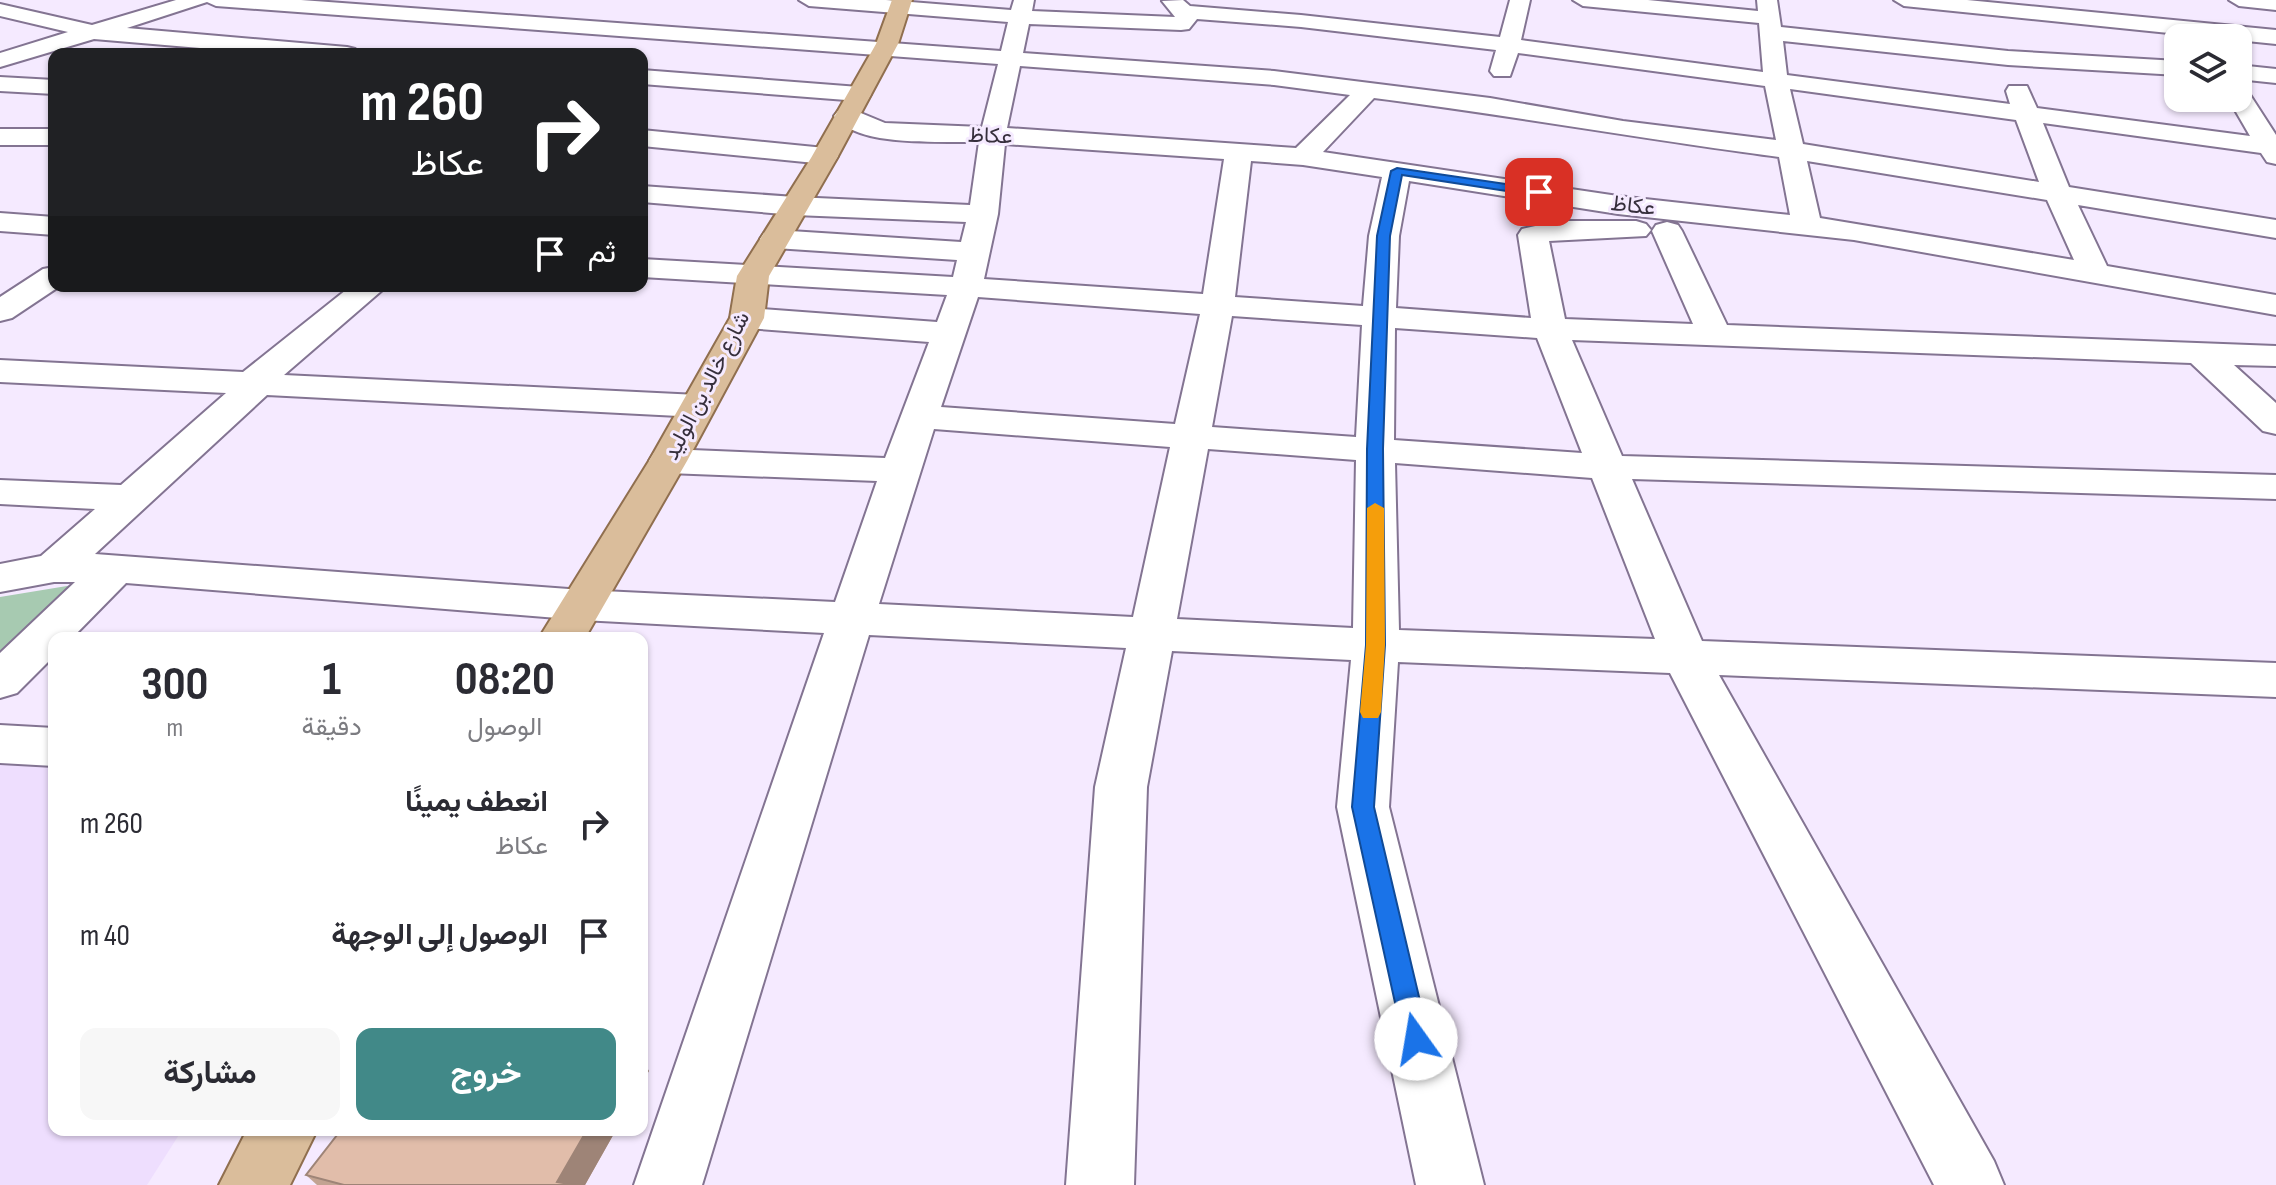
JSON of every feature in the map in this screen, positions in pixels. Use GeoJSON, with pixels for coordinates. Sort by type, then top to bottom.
{"type":"FeatureCollection","features":[{"type":"Feature","properties":{"kind":"main road","name":"شارع خالد بن الوليد"},"geometry":{"type":"LineString","coordinates":[[572,621],[668,461],[747,318],[753,276],[825,156],[894,22]]}},
{"type":"Feature","properties":{"kind":"main road"},"geometry":{"type":"LineString","coordinates":[[253,1185],[281,1136]]}},
{"type":"Feature","properties":{"kind":"street"},"geometry":{"type":"LineString","coordinates":[[0,60],[198,0]]}},
{"type":"Feature","properties":{"kind":"street"},"geometry":{"type":"LineString","coordinates":[[216,0],[1018,25],[1170,25],[1187,20],[1178,6]]}},
{"type":"Feature","properties":{"kind":"street"},"geometry":{"type":"LineString","coordinates":[[809,0],[894,22]]}},
{"type":"Feature","properties":{"kind":"street"},"geometry":{"type":"LineString","coordinates":[[1490,105],[1511,45],[1520,0]]}},
{"type":"Feature","properties":{"kind":"street"},"geometry":{"type":"LineString","coordinates":[[1583,0],[1772,15],[1902,47],[2008,58],[2164,67]]}},
{"type":"Feature","properties":{"kind":"street"},"geometry":{"type":"LineString","coordinates":[[1893,0],[1909,98]]}},
{"type":"Feature","properties":{"kind":"street"},"geometry":{"type":"LineString","coordinates":[[1904,0],[1996,7],[2164,28]]}},
{"type":"Feature","properties":{"kind":"street"},"geometry":{"type":"LineString","coordinates":[[2239,0],[2271,3],[2276,36],[2252,35]]}},
{"type":"Feature","properties":{"kind":"street"},"geometry":{"type":"LineString","coordinates":[[1623,129],[1647,3]]}},
{"type":"Feature","properties":{"kind":"street"},"geometry":{"type":"LineString","coordinates":[[1178,6],[1307,10],[1511,45],[2274,150]]}},
{"type":"Feature","properties":{"kind":"street"},"geometry":{"type":"LineString","coordinates":[[1996,7],[2024,114],[2095,273]]}},
{"type":"Feature","properties":{"kind":"street"},"geometry":{"type":"LineString","coordinates":[[0,10],[94,32],[260,48]]}},
{"type":"Feature","properties":{"kind":"street"},"geometry":{"type":"LineString","coordinates":[[2183,10],[2193,24]]}},
{"type":"Feature","properties":{"kind":"street"},"geometry":{"type":"LineString","coordinates":[[1772,15],[1776,81],[1807,226]]}},
{"type":"Feature","properties":{"kind":"street"},"geometry":{"type":"LineString","coordinates":[[799,21],[1018,25],[1274,78],[1490,105],[1623,129],[1789,150],[2276,229]]}},
{"type":"Feature","properties":{"kind":"street"},"geometry":{"type":"LineString","coordinates":[[668,1185],[900,470],[950,333],[975,251],[993,135],[1018,25]]}},
{"type":"Feature","properties":{"kind":"street"},"geometry":{"type":"LineString","coordinates":[[0,48],[24,53]]}},
{"type":"Feature","properties":{"kind":"street"},"geometry":{"type":"LineString","coordinates":[[2252,73],[2276,76]]}},
{"type":"Feature","properties":{"kind":"street","name":"عكاظ"},"geometry":{"type":"LineString","coordinates":[[648,78],[853,105],[868,128],[885,131],[993,135],[1303,157],[1618,205],[1854,231],[2276,305]]}},
{"type":"Feature","properties":{"kind":"street"},"geometry":{"type":"LineString","coordinates":[[0,84],[48,87]]}},
{"type":"Feature","properties":{"kind":"street"},"geometry":{"type":"LineString","coordinates":[[1303,157],[1367,91]]}},
{"type":"Feature","properties":{"kind":"street"},"geometry":{"type":"LineString","coordinates":[[2249,112],[2274,150]]}},
{"type":"Feature","properties":{"kind":"street"},"geometry":{"type":"LineString","coordinates":[[0,137],[48,137]]}},
{"type":"Feature","properties":{"kind":"street"},"geometry":{"type":"LineString","coordinates":[[648,139],[825,156]]}},
{"type":"Feature","properties":{"kind":"street"},"geometry":{"type":"LineString","coordinates":[[1100,1185],[1121,787],[1218,304],[1239,151]]}},
{"type":"Feature","properties":{"kind":"street"},"geometry":{"type":"LineString","coordinates":[[2046,167],[2123,177]]}},
{"type":"Feature","properties":{"kind":"street"},"geometry":{"type":"LineString","coordinates":[[1397,171],[1384,236],[1379,316],[1375,449],[1376,645],[1363,807],[1450,1185]]}},
{"type":"Feature","properties":{"kind":"street"},"geometry":{"type":"LineString","coordinates":[[648,194],[795,206],[975,251],[1218,304],[1550,329],[2276,356]]}},
{"type":"Feature","properties":{"kind":"street"},"geometry":{"type":"LineString","coordinates":[[1709,215],[1667,231],[1558,230],[1533,235],[1550,329],[1686,658],[1970,1185]]}},
{"type":"Feature","properties":{"kind":"street"},"geometry":{"type":"LineString","coordinates":[[6,226],[48,226]]}},
{"type":"Feature","properties":{"kind":"street"},"geometry":{"type":"LineString","coordinates":[[1667,231],[1714,334]]}},
{"type":"Feature","properties":{"kind":"street"},"geometry":{"type":"LineString","coordinates":[[775,239],[975,251]]}},
{"type":"Feature","properties":{"kind":"street"},"geometry":{"type":"LineString","coordinates":[[648,268],[753,276],[975,251]]}},
{"type":"Feature","properties":{"kind":"street"},"geometry":{"type":"LineString","coordinates":[[0,311],[48,280]]}},
{"type":"Feature","properties":{"kind":"street"},"geometry":{"type":"LineString","coordinates":[[54,568],[255,384],[364,292]]}},
{"type":"Feature","properties":{"kind":"street"},"geometry":{"type":"LineString","coordinates":[[747,318],[950,333]]}},
{"type":"Feature","properties":{"kind":"street"},"geometry":{"type":"LineString","coordinates":[[2198,351],[2276,423]]}},
{"type":"Feature","properties":{"kind":"street"},"geometry":{"type":"LineString","coordinates":[[0,371],[698,406]]}},
{"type":"Feature","properties":{"kind":"street"},"geometry":{"type":"LineString","coordinates":[[920,417],[1608,467],[2276,487]]}},
{"type":"Feature","properties":{"kind":"street"},"geometry":{"type":"LineString","coordinates":[[668,461],[900,470]]}},
{"type":"Feature","properties":{"kind":"street"},"geometry":{"type":"LineString","coordinates":[[0,492],[128,498]]}},
{"type":"Feature","properties":{"kind":"street"},"geometry":{"type":"LineString","coordinates":[[0,578],[54,568],[116,568],[572,621],[853,618],[1376,645],[2274,682]]}},
{"type":"Feature","properties":{"kind":"street"},"geometry":{"type":"LineString","coordinates":[[50,632],[116,568]]}},
{"type":"Feature","properties":{"kind":"street"},"geometry":{"type":"LineString","coordinates":[[0,681],[48,634]]}},
{"type":"Feature","properties":{"kind":"street"},"geometry":{"type":"LineString","coordinates":[[0,744],[48,747]]}},
{"type":"Feature","properties":{"kind":"shaded area"},"geometry":{"type":"Polygon","coordinates":[[[0,761],[48,762],[48,1136],[178,1136],[147,1185],[0,1185],[0,761]]]}},
{"type":"Feature","properties":{"kind":"green space"},"geometry":{"type":"Polygon","coordinates":[[[73,585],[0,656],[0,597],[73,585]]]}},
{"type":"Feature","properties":{"kind":"building"},"geometry":{"type":"Polygon","coordinates":[[[336,1136],[584,1136],[557,1182],[576,1185],[344,1185],[306,1175],[336,1136]]]}},
{"type":"Feature","properties":{"kind":"slow traffic"},"geometry":{"type":"LineString","coordinates":[[1371,712],[1376,645],[1375,508]]}},
{"type":"Feature","properties":{"kind":"route"},"geometry":{"type":"LineString","coordinates":[[1416,1039],[1363,807],[1376,645],[1375,449],[1384,236],[1397,171],[1539,192]]}}]}
